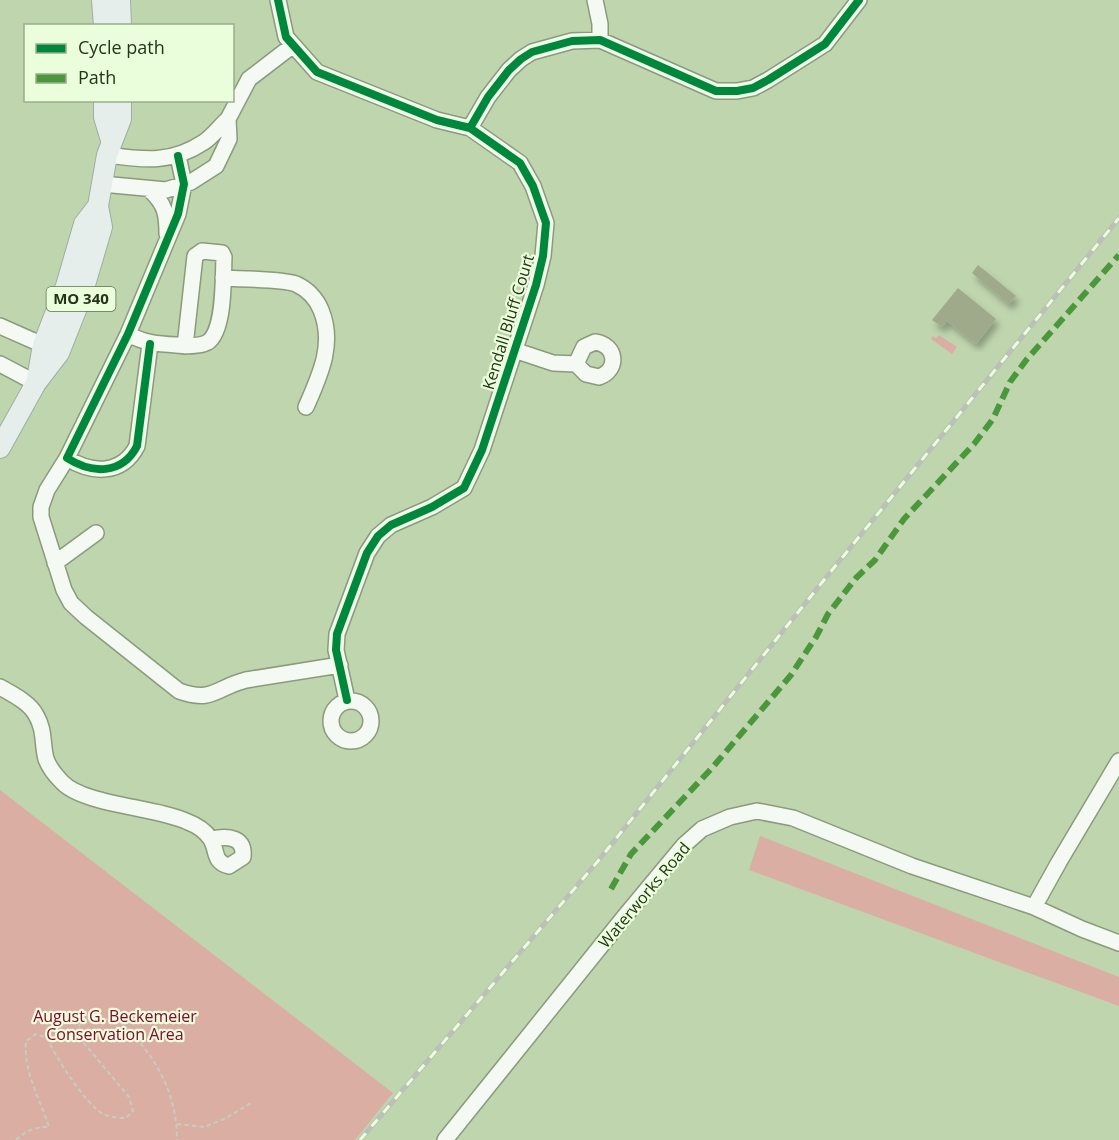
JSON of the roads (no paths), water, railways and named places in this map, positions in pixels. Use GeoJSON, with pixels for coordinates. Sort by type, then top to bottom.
{"type":"FeatureCollection","features":[{"type":"Feature","properties":{"kind":"main road"},"geometry":{"type":"LineString","coordinates":[[102,0],[104,24]]}},
{"type":"Feature","properties":{"kind":"main road"},"geometry":{"type":"LineString","coordinates":[[120,0],[122,24]]}},
{"type":"Feature","properties":{"kind":"main road","name":"MO 340"},"geometry":{"type":"LineString","coordinates":[[104,102],[109,148]]}},
{"type":"Feature","properties":{"kind":"main road","name":"MO 340"},"geometry":{"type":"LineString","coordinates":[[0,448],[36,383],[59,353],[82,295],[102,227],[98,206],[109,148],[121,118],[121,102]]}},
{"type":"Feature","properties":{"kind":"main road","name":"MO 340"},"geometry":{"type":"LineString","coordinates":[[36,383],[43,345],[66,286],[84,224],[98,206]]}},
{"type":"Feature","properties":{"kind":"street","name":"Kendall Bluff Court"},"geometry":{"type":"LineString","coordinates":[[278,0],[286,37],[317,72],[437,120],[470,128],[520,163],[533,186],[546,223],[543,256],[536,285],[483,450],[464,488],[432,507],[391,525],[378,537],[368,553],[337,634],[336,650],[347,700]]}},
{"type":"Feature","properties":{"kind":"street"},"geometry":{"type":"LineString","coordinates":[[595,0],[600,24],[600,40]]}},
{"type":"Feature","properties":{"kind":"street"},"geometry":{"type":"LineString","coordinates":[[470,128],[488,97],[508,70],[521,58],[549,47],[572,41],[600,40],[716,91],[737,91],[761,84],[825,44],[851,3]]}},
{"type":"Feature","properties":{"kind":"street"},"geometry":{"type":"LineString","coordinates":[[109,148],[143,159],[178,156],[206,141],[228,119],[249,79],[292,46]]}},
{"type":"Feature","properties":{"kind":"street"},"geometry":{"type":"LineString","coordinates":[[102,183],[166,190],[203,175],[216,166],[229,139],[228,119]]}},
{"type":"Feature","properties":{"kind":"street"},"geometry":{"type":"LineString","coordinates":[[178,156],[184,184],[178,214],[128,334],[67,458],[47,490],[40,507],[55,563],[71,603],[178,691],[205,697],[246,680],[340,665]]}},
{"type":"Feature","properties":{"kind":"street"},"geometry":{"type":"LineString","coordinates":[[149,189],[160,200],[165,211],[167,238]]}},
{"type":"Feature","properties":{"kind":"street"},"geometry":{"type":"LineString","coordinates":[[128,334],[150,344],[185,346],[207,342],[215,336],[219,324],[223,278],[224,257],[222,253],[202,251],[195,256],[185,346]]}},
{"type":"Feature","properties":{"kind":"street"},"geometry":{"type":"LineString","coordinates":[[223,278],[295,284],[315,297],[324,318],[328,342],[321,373],[306,407]]}},
{"type":"Feature","properties":{"kind":"street"},"geometry":{"type":"LineString","coordinates":[[0,326],[43,345]]}},
{"type":"Feature","properties":{"kind":"street"},"geometry":{"type":"LineString","coordinates":[[67,458],[84,466],[111,470],[120,466],[133,454],[137,446],[150,344]]}},
{"type":"Feature","properties":{"kind":"street"},"geometry":{"type":"LineString","coordinates":[[514,350],[553,363],[576,364]]}},
{"type":"Feature","properties":{"kind":"street"},"geometry":{"type":"LineString","coordinates":[[0,364],[36,383]]}},
{"type":"Feature","properties":{"kind":"street"},"geometry":{"type":"LineString","coordinates":[[55,563],[96,533]]}},
{"type":"Feature","properties":{"kind":"street"},"geometry":{"type":"LineString","coordinates":[[0,687],[20,699],[36,713],[44,735],[46,760],[64,785],[96,799],[187,821],[211,839]]}},
{"type":"Feature","properties":{"kind":"street"},"geometry":{"type":"LineString","coordinates":[[1034,907],[1119,761]]}},
{"type":"Feature","properties":{"kind":"street","name":"Waterworks Road"},"geometry":{"type":"LineString","coordinates":[[445,1140],[684,845],[702,829],[730,817],[757,811],[793,818],[912,866],[1034,907],[1119,943]]}},
{"type":"Feature","properties":{"kind":"railway"},"geometry":{"type":"LineString","coordinates":[[360,1140],[598,861],[1119,218]]}},
{"type":"Feature","properties":{"kind":"park label","name":"August G. Beckemeier Conservation Area"},"geometry":{"type":"Point","coordinates":[115,1025]}}]}
